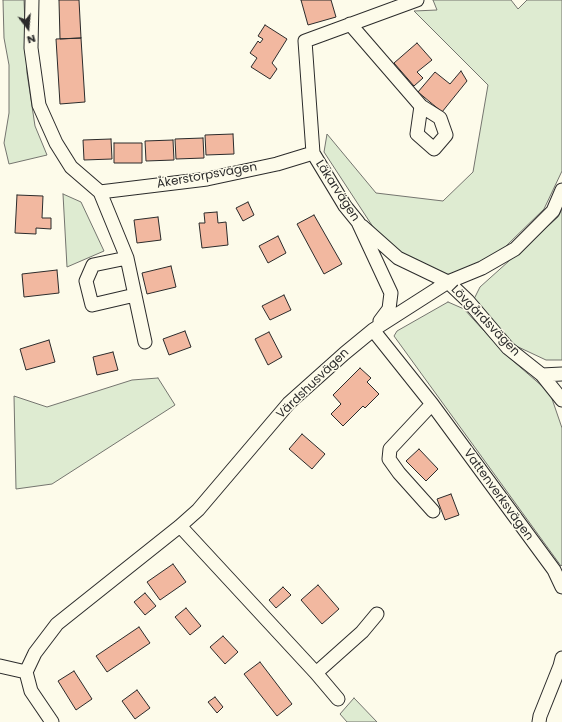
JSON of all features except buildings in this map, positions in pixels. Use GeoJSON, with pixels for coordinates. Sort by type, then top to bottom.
{"type":"FeatureCollection","features":[{"type":"Feature","properties":{"kind":"street"},"geometry":{"type":"LineString","coordinates":[[32,0],[31,48],[39,105],[56,143],[71,168],[100,192],[126,258],[145,342]]}},
{"type":"Feature","properties":{"kind":"street","name":"Läkarvägen"},"geometry":{"type":"LineString","coordinates":[[373,330],[389,309],[391,293],[358,222],[345,206],[313,153],[305,41],[417,0]]}},
{"type":"Feature","properties":{"kind":"street"},"geometry":{"type":"LineString","coordinates":[[350,24],[421,106]]}},
{"type":"Feature","properties":{"kind":"street","name":"Åkerstorpsvägen"},"geometry":{"type":"LineString","coordinates":[[100,192],[207,179],[277,164],[313,153]]}},
{"type":"Feature","properties":{"kind":"street","name":"Värdshusvägen"},"geometry":{"type":"LineString","coordinates":[[26,672],[35,653],[57,624],[198,510],[289,404],[345,353],[373,330],[448,282],[482,268],[515,249],[553,211],[562,190]]}},
{"type":"Feature","properties":{"kind":"street"},"geometry":{"type":"LineString","coordinates":[[358,222],[398,258],[448,282]]}},
{"type":"Feature","properties":{"kind":"street"},"geometry":{"type":"LineString","coordinates":[[126,258],[93,265],[86,281],[92,305],[135,295]]}},
{"type":"Feature","properties":{"kind":"street","name":"Lövgårdsvägen"},"geometry":{"type":"LineString","coordinates":[[448,282],[468,301],[508,348],[542,375],[562,400]]}},
{"type":"Feature","properties":{"kind":"street","name":"Vattenverksvägen"},"geometry":{"type":"LineString","coordinates":[[373,330],[432,404],[554,570],[562,587]]}},
{"type":"Feature","properties":{"kind":"street"},"geometry":{"type":"LineString","coordinates":[[542,375],[562,374]]}},
{"type":"Feature","properties":{"kind":"street"},"geometry":{"type":"LineString","coordinates":[[432,404],[390,449],[389,459],[399,473],[433,511]]}},
{"type":"Feature","properties":{"kind":"street"},"geometry":{"type":"LineString","coordinates":[[180,526],[338,698]]}},
{"type":"Feature","properties":{"kind":"street"},"geometry":{"type":"LineString","coordinates":[[316,673],[362,632],[378,614]]}},
{"type":"Feature","properties":{"kind":"street"},"geometry":{"type":"LineString","coordinates":[[539,722],[562,658]]}},
{"type":"Feature","properties":{"kind":"street"},"geometry":{"type":"LineString","coordinates":[[0,666],[26,672],[31,691],[52,722]]}},
{"type":"Feature","properties":{"kind":"green space"},"geometry":{"type":"Polygon","coordinates":[[[3,0],[24,0],[27,73],[35,126],[47,155],[9,164],[4,143],[9,113],[9,65],[4,38],[3,0]]]}},
{"type":"Feature","properties":{"kind":"green space"},"geometry":{"type":"Polygon","coordinates":[[[433,0],[511,0],[518,9],[527,0],[562,0],[562,171],[544,209],[505,247],[463,280],[394,259],[324,152],[327,134],[376,193],[443,201],[473,172],[488,85],[414,11],[437,10],[433,0]]]}},
{"type":"Feature","properties":{"kind":"green space"},"geometry":{"type":"Polygon","coordinates":[[[63,194],[81,202],[104,251],[67,267],[63,194]]]}},
{"type":"Feature","properties":{"kind":"green space"},"geometry":{"type":"Polygon","coordinates":[[[562,209],[562,360],[546,360],[514,345],[474,299],[480,287],[558,217],[562,209]]]}},
{"type":"Feature","properties":{"kind":"green space"},"geometry":{"type":"Polygon","coordinates":[[[448,302],[464,309],[505,354],[550,393],[562,428],[561,566],[394,336],[397,331],[448,302]]]}},
{"type":"Feature","properties":{"kind":"green space"},"geometry":{"type":"Polygon","coordinates":[[[158,378],[175,405],[52,484],[16,489],[14,396],[47,407],[132,380],[158,378]]]}},
{"type":"Feature","properties":{"kind":"green space"},"geometry":{"type":"Polygon","coordinates":[[[354,698],[377,722],[347,722],[340,714],[354,698]]]}}]}
